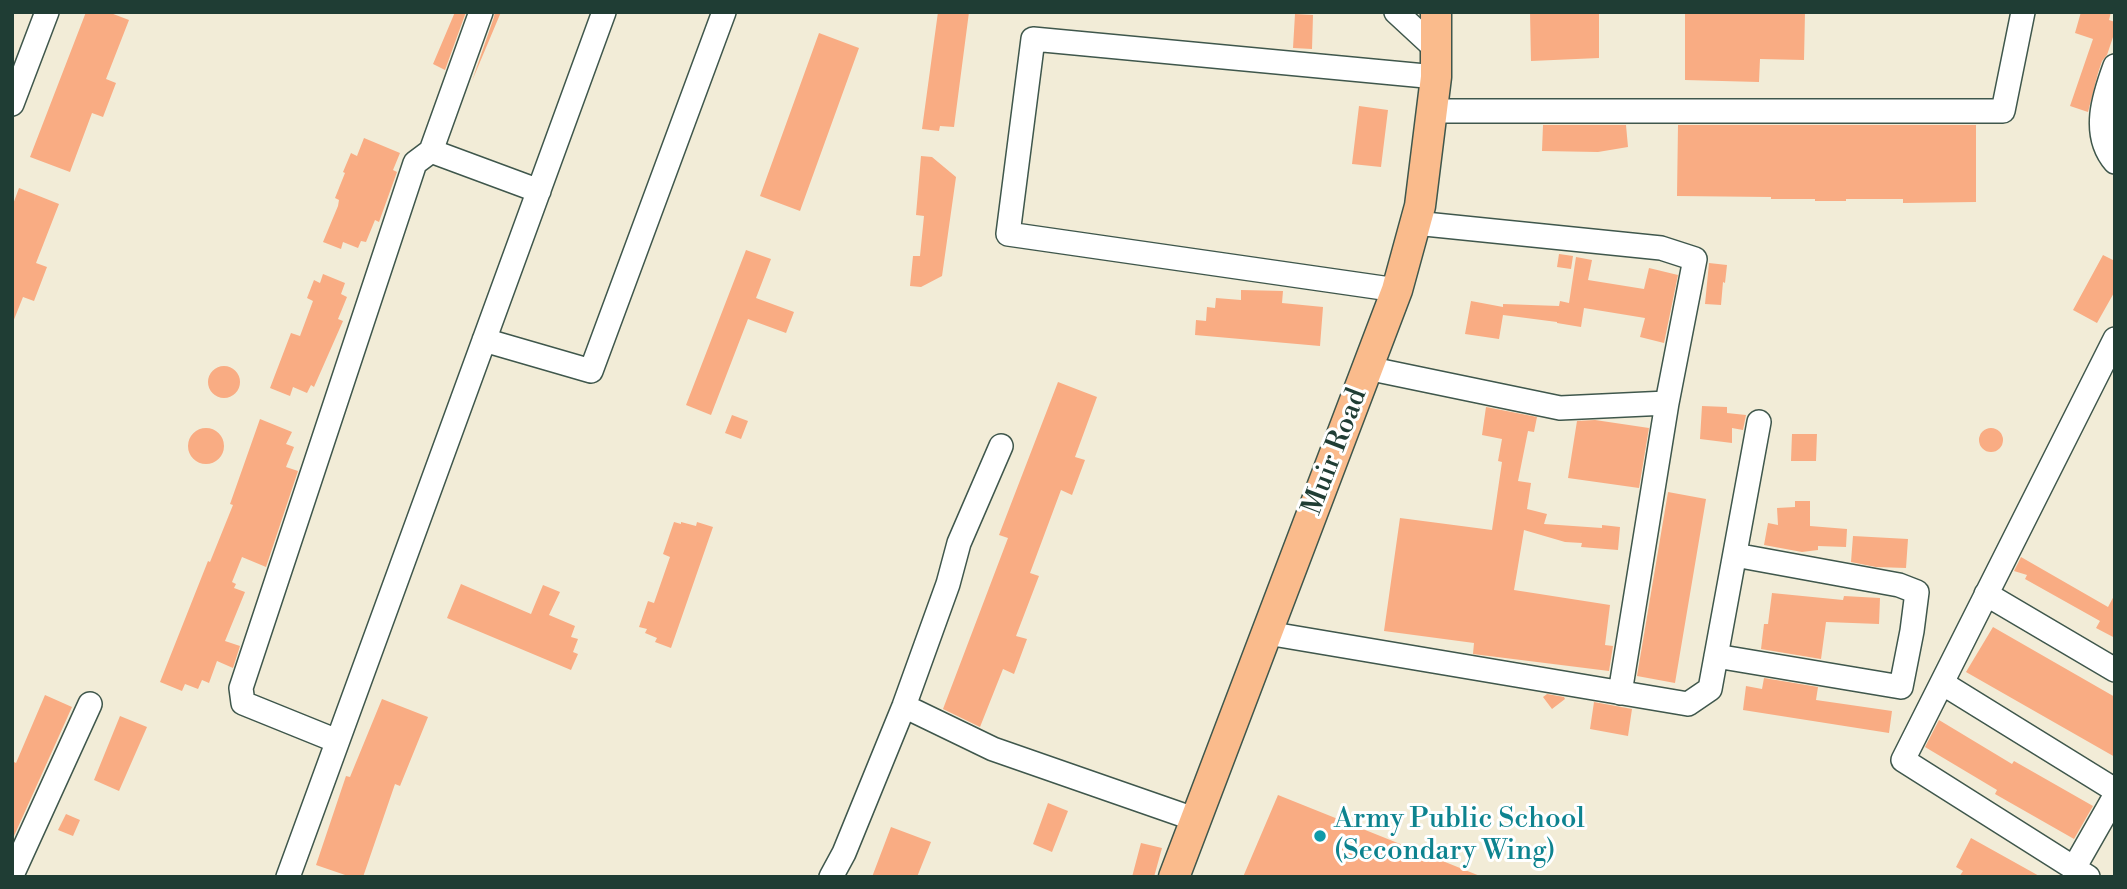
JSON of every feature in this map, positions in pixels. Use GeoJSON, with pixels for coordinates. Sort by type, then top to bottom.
{"type":"FeatureCollection","features":[{"type":"Feature","properties":{"kind":"main road","name":"Muir Road"},"geometry":{"type":"LineString","coordinates":[[1174,877],[1397,290],[1420,206],[1436,63],[1436,12]]}},
{"type":"Feature","properties":{"kind":"street"},"geometry":{"type":"LineString","coordinates":[[12,104],[18,75],[47,12]]}},
{"type":"Feature","properties":{"kind":"street"},"geometry":{"type":"LineString","coordinates":[[337,741],[243,703],[241,688],[415,163],[431,151],[481,12]]}},
{"type":"Feature","properties":{"kind":"street"},"geometry":{"type":"LineString","coordinates":[[288,877],[604,12]]}},
{"type":"Feature","properties":{"kind":"street"},"geometry":{"type":"LineString","coordinates":[[484,340],[591,371],[724,12]]}},
{"type":"Feature","properties":{"kind":"street"},"geometry":{"type":"LineString","coordinates":[[1396,12],[1436,63]]}},
{"type":"Feature","properties":{"kind":"street"},"geometry":{"type":"LineString","coordinates":[[1432,110],[2003,111],[2024,12]]}},
{"type":"Feature","properties":{"kind":"street"},"geometry":{"type":"LineString","coordinates":[[1397,290],[1008,234],[1033,39],[1436,63]]}},
{"type":"Feature","properties":{"kind":"street"},"geometry":{"type":"LineString","coordinates":[[2115,66],[2103,99],[2101,132],[2115,162]]}},
{"type":"Feature","properties":{"kind":"street"},"geometry":{"type":"LineString","coordinates":[[431,151],[539,191]]}},
{"type":"Feature","properties":{"kind":"street"},"geometry":{"type":"LineString","coordinates":[[1415,223],[1661,248],[1695,259],[1667,403],[1620,693]]}},
{"type":"Feature","properties":{"kind":"street"},"geometry":{"type":"LineString","coordinates":[[2112,352],[1903,760],[2081,872],[2115,796]]}},
{"type":"Feature","properties":{"kind":"street"},"geometry":{"type":"LineString","coordinates":[[1367,368],[1560,408],[1667,403]]}},
{"type":"Feature","properties":{"kind":"street"},"geometry":{"type":"LineString","coordinates":[[1267,633],[1688,704],[1710,689],[1759,422]]}},
{"type":"Feature","properties":{"kind":"street"},"geometry":{"type":"LineString","coordinates":[[831,877],[844,853],[904,706],[948,584],[959,543],[1000,446]]}},
{"type":"Feature","properties":{"kind":"street"},"geometry":{"type":"LineString","coordinates":[[1716,656],[1901,687],[1912,631],[1917,592],[1899,584],[1735,555]]}},
{"type":"Feature","properties":{"kind":"street"},"geometry":{"type":"LineString","coordinates":[[1986,594],[2115,670]]}},
{"type":"Feature","properties":{"kind":"street"},"geometry":{"type":"LineString","coordinates":[[1942,683],[2115,790]]}},
{"type":"Feature","properties":{"kind":"street"},"geometry":{"type":"LineString","coordinates":[[12,875],[90,704]]}},
{"type":"Feature","properties":{"kind":"street"},"geometry":{"type":"LineString","coordinates":[[904,706],[993,748],[1196,820]]}},
{"type":"Feature","properties":{"kind":"building"},"geometry":{"type":"Polygon","coordinates":[[[86,12],[108,12],[129,20],[106,79],[116,83],[103,117],[92,113],[70,172],[30,157],[86,12]]]}},
{"type":"Feature","properties":{"kind":"building"},"geometry":{"type":"Polygon","coordinates":[[[455,12],[466,12],[445,70],[433,64],[455,12]]]}},
{"type":"Feature","properties":{"kind":"building"},"geometry":{"type":"Polygon","coordinates":[[[495,12],[501,12],[472,81],[494,17],[495,12]]]}},
{"type":"Feature","properties":{"kind":"building"},"geometry":{"type":"Polygon","coordinates":[[[938,12],[969,12],[954,127],[940,126],[939,131],[922,129],[938,12]]]}},
{"type":"Feature","properties":{"kind":"building"},"geometry":{"type":"Polygon","coordinates":[[[1530,12],[1599,12],[1599,58],[1531,61],[1530,12]]]}},
{"type":"Feature","properties":{"kind":"building"},"geometry":{"type":"Polygon","coordinates":[[[1685,12],[1805,12],[1804,60],[1760,59],[1759,82],[1685,80],[1685,12]]]}},
{"type":"Feature","properties":{"kind":"building"},"geometry":{"type":"Polygon","coordinates":[[[2081,12],[2111,12],[2109,20],[2115,22],[2115,31],[2098,73],[2088,112],[2070,106],[2093,39],[2075,33],[2081,12]]]}},
{"type":"Feature","properties":{"kind":"building"},"geometry":{"type":"Polygon","coordinates":[[[1295,14],[1313,15],[1312,49],[1293,48],[1295,14]]]}},
{"type":"Feature","properties":{"kind":"building"},"geometry":{"type":"Polygon","coordinates":[[[819,33],[859,48],[800,211],[760,196],[819,33]]]}},
{"type":"Feature","properties":{"kind":"building"},"geometry":{"type":"Polygon","coordinates":[[[1359,106],[1388,110],[1381,167],[1352,164],[1359,106]]]}},
{"type":"Feature","properties":{"kind":"building"},"geometry":{"type":"Polygon","coordinates":[[[1543,125],[1626,125],[1628,147],[1598,152],[1542,151],[1543,125]]]}},
{"type":"Feature","properties":{"kind":"building"},"geometry":{"type":"Polygon","coordinates":[[[1678,125],[1976,125],[1976,202],[1903,203],[1903,199],[1815,201],[1771,197],[1677,196],[1678,125]]]}},
{"type":"Feature","properties":{"kind":"building"},"geometry":{"type":"Polygon","coordinates":[[[364,138],[400,153],[393,170],[397,172],[379,222],[375,220],[366,242],[361,241],[358,248],[343,242],[341,249],[323,242],[338,206],[339,200],[335,198],[345,173],[343,172],[351,153],[357,156],[364,138]]]}},
{"type":"Feature","properties":{"kind":"building"},"geometry":{"type":"Polygon","coordinates":[[[921,156],[932,157],[956,177],[942,276],[921,287],[910,286],[913,256],[920,256],[924,216],[916,215],[921,156]]]}},
{"type":"Feature","properties":{"kind":"building"},"geometry":{"type":"Polygon","coordinates":[[[19,188],[59,204],[36,263],[47,267],[34,301],[23,297],[13,322],[12,207],[19,188]]]}},
{"type":"Feature","properties":{"kind":"building"},"geometry":{"type":"Polygon","coordinates":[[[746,250],[771,259],[756,298],[794,312],[786,333],[748,319],[711,415],[686,405],[746,250]]]}},
{"type":"Feature","properties":{"kind":"building"},"geometry":{"type":"Polygon","coordinates":[[[1559,254],[1573,256],[1571,269],[1557,267],[1559,254]]]}},
{"type":"Feature","properties":{"kind":"building"},"geometry":{"type":"Polygon","coordinates":[[[2103,255],[2115,261],[2115,291],[2097,323],[2073,310],[2103,255]]]}},
{"type":"Feature","properties":{"kind":"building"},"geometry":{"type":"Polygon","coordinates":[[[1576,257],[1592,260],[1588,280],[1644,289],[1649,268],[1678,275],[1664,343],[1640,337],[1645,318],[1584,308],[1581,327],[1503,315],[1499,339],[1465,334],[1471,301],[1503,307],[1503,304],[1559,306],[1560,301],[1569,303],[1576,257]]]}},
{"type":"Feature","properties":{"kind":"building"},"geometry":{"type":"Polygon","coordinates":[[[1709,263],[1727,265],[1721,305],[1705,304],[1709,263]]]}},
{"type":"Feature","properties":{"kind":"building"},"geometry":{"type":"Polygon","coordinates":[[[323,274],[345,283],[341,294],[347,297],[338,319],[343,321],[314,387],[311,385],[307,393],[293,387],[290,396],[270,388],[291,333],[300,336],[313,301],[307,298],[314,280],[320,283],[323,274]]]}},
{"type":"Feature","properties":{"kind":"building"},"geometry":{"type":"Polygon","coordinates":[[[1241,290],[1283,291],[1282,303],[1323,307],[1320,346],[1195,335],[1196,320],[1206,321],[1207,307],[1215,308],[1216,298],[1241,300],[1241,290]]]}},
{"type":"Feature","properties":{"kind":"building"},"geometry":{"type":"Polygon","coordinates":[[[224,366],[235,371],[240,382],[235,393],[224,398],[213,393],[208,382],[213,371],[224,366]]]}},
{"type":"Feature","properties":{"kind":"building"},"geometry":{"type":"Polygon","coordinates":[[[1058,382],[1097,397],[1075,457],[1085,460],[1072,495],[1061,490],[1030,573],[1039,576],[1016,636],[1027,639],[1014,674],[1003,669],[980,727],[943,709],[1008,538],[999,535],[1058,382]]]}},
{"type":"Feature","properties":{"kind":"building"},"geometry":{"type":"Polygon","coordinates":[[[1702,406],[1727,407],[1727,413],[1746,415],[1743,430],[1732,428],[1732,443],[1700,439],[1702,406]]]}},
{"type":"Feature","properties":{"kind":"building"},"geometry":{"type":"Polygon","coordinates":[[[1486,407],[1537,417],[1534,432],[1528,431],[1518,481],[1531,483],[1527,509],[1547,514],[1544,524],[1620,527],[1618,550],[1581,547],[1582,543],[1565,542],[1524,530],[1514,590],[1610,605],[1605,645],[1613,646],[1609,671],[1473,654],[1474,643],[1384,631],[1400,518],[1492,530],[1502,462],[1498,461],[1502,439],[1482,435],[1486,407]]]}},
{"type":"Feature","properties":{"kind":"building"},"geometry":{"type":"Polygon","coordinates":[[[732,415],[748,421],[741,439],[725,433],[732,415]]]}},
{"type":"Feature","properties":{"kind":"building"},"geometry":{"type":"Polygon","coordinates":[[[260,419],[292,432],[286,444],[294,447],[286,467],[298,471],[266,567],[242,557],[232,582],[236,584],[234,588],[245,592],[225,641],[240,646],[233,668],[217,661],[209,683],[202,680],[198,689],[185,684],[182,691],[160,682],[233,505],[230,504],[260,419]]]}},
{"type":"Feature","properties":{"kind":"building"},"geometry":{"type":"Polygon","coordinates":[[[1595,420],[1649,428],[1639,488],[1568,478],[1577,421],[1595,420]]]}},
{"type":"Feature","properties":{"kind":"building"},"geometry":{"type":"Polygon","coordinates":[[[206,428],[219,433],[224,446],[219,459],[206,464],[193,459],[188,446],[193,433],[206,428]]]}},
{"type":"Feature","properties":{"kind":"building"},"geometry":{"type":"Polygon","coordinates":[[[1991,428],[2002,435],[2003,440],[1996,451],[1991,452],[1980,445],[1979,440],[1986,429],[1991,428]]]}},
{"type":"Feature","properties":{"kind":"building"},"geometry":{"type":"Polygon","coordinates":[[[1792,434],[1817,434],[1816,461],[1791,461],[1792,434]]]}},
{"type":"Feature","properties":{"kind":"building"},"geometry":{"type":"Polygon","coordinates":[[[1668,492],[1706,499],[1675,683],[1637,676],[1668,492]]]}},
{"type":"Feature","properties":{"kind":"building"},"geometry":{"type":"Polygon","coordinates":[[[1795,501],[1810,501],[1810,526],[1847,529],[1846,547],[1818,546],[1818,550],[1802,552],[1764,545],[1768,523],[1778,525],[1777,508],[1795,507],[1795,501]]]}},
{"type":"Feature","properties":{"kind":"building"},"geometry":{"type":"Polygon","coordinates":[[[674,522],[696,526],[697,522],[713,527],[671,648],[655,642],[657,638],[645,633],[647,629],[639,627],[648,601],[654,603],[670,557],[663,554],[674,522]]]}},
{"type":"Feature","properties":{"kind":"building"},"geometry":{"type":"Polygon","coordinates":[[[1853,536],[1908,539],[1906,568],[1876,567],[1851,562],[1853,536]]]}},
{"type":"Feature","properties":{"kind":"building"},"geometry":{"type":"Polygon","coordinates":[[[2021,557],[2108,607],[2115,594],[2115,638],[2096,628],[2100,621],[2025,579],[2027,575],[2014,571],[2021,557]]]}},
{"type":"Feature","properties":{"kind":"building"},"geometry":{"type":"Polygon","coordinates":[[[461,584],[531,614],[543,585],[560,592],[549,615],[575,626],[571,637],[578,639],[573,652],[578,654],[571,670],[447,618],[461,584]]]}},
{"type":"Feature","properties":{"kind":"building"},"geometry":{"type":"Polygon","coordinates":[[[1772,593],[1843,600],[1844,596],[1880,598],[1879,624],[1826,622],[1821,659],[1761,649],[1772,593]]]}},
{"type":"Feature","properties":{"kind":"building"},"geometry":{"type":"Polygon","coordinates":[[[1993,627],[2115,697],[2115,757],[1966,672],[1993,627]]]}},
{"type":"Feature","properties":{"kind":"building"},"geometry":{"type":"Polygon","coordinates":[[[1764,678],[1818,687],[1816,700],[1892,711],[1889,733],[1743,710],[1746,686],[1762,689],[1764,678]]]}},
{"type":"Feature","properties":{"kind":"building"},"geometry":{"type":"Polygon","coordinates":[[[1547,694],[1565,699],[1552,709],[1543,697],[1547,694]]]}},
{"type":"Feature","properties":{"kind":"building"},"geometry":{"type":"Polygon","coordinates":[[[45,695],[72,707],[12,836],[12,761],[16,763],[45,695]]]}},
{"type":"Feature","properties":{"kind":"building"},"geometry":{"type":"Polygon","coordinates":[[[382,699],[428,717],[400,786],[395,784],[363,877],[351,877],[316,865],[346,776],[350,777],[382,699]]]}},
{"type":"Feature","properties":{"kind":"building"},"geometry":{"type":"Polygon","coordinates":[[[1594,702],[1632,709],[1628,736],[1590,729],[1594,702]]]}},
{"type":"Feature","properties":{"kind":"building"},"geometry":{"type":"Polygon","coordinates":[[[120,716],[147,727],[119,791],[94,780],[120,716]]]}},
{"type":"Feature","properties":{"kind":"building"},"geometry":{"type":"Polygon","coordinates":[[[1939,720],[2012,764],[2014,761],[2093,806],[2074,839],[1995,794],[1997,790],[1925,747],[1939,720]]]}},
{"type":"Feature","properties":{"kind":"building","name":"Army Public School (Secondary Wing)"},"geometry":{"type":"Polygon","coordinates":[[[1278,795],[1480,876],[1480,877],[1243,877],[1278,795]]]}},
{"type":"Feature","properties":{"kind":"building"},"geometry":{"type":"Polygon","coordinates":[[[1048,803],[1068,811],[1052,852],[1033,844],[1048,803]]]}},
{"type":"Feature","properties":{"kind":"building"},"geometry":{"type":"Polygon","coordinates":[[[66,814],[80,820],[73,836],[58,830],[66,814]]]}},
{"type":"Feature","properties":{"kind":"building"},"geometry":{"type":"Polygon","coordinates":[[[891,827],[931,842],[917,877],[872,877],[891,827]]]}},
{"type":"Feature","properties":{"kind":"building"},"geometry":{"type":"Polygon","coordinates":[[[1971,838],[2041,877],[1959,877],[1963,871],[1956,867],[1971,838]]]}},
{"type":"Feature","properties":{"kind":"building"},"geometry":{"type":"Polygon","coordinates":[[[1141,843],[1162,848],[1154,877],[1132,877],[1141,843]]]}},
{"type":"Feature","properties":{"kind":"place","name":"Army Public School (Secondary Wing)"},"geometry":{"type":"Point","coordinates":[1320,836]}}]}
